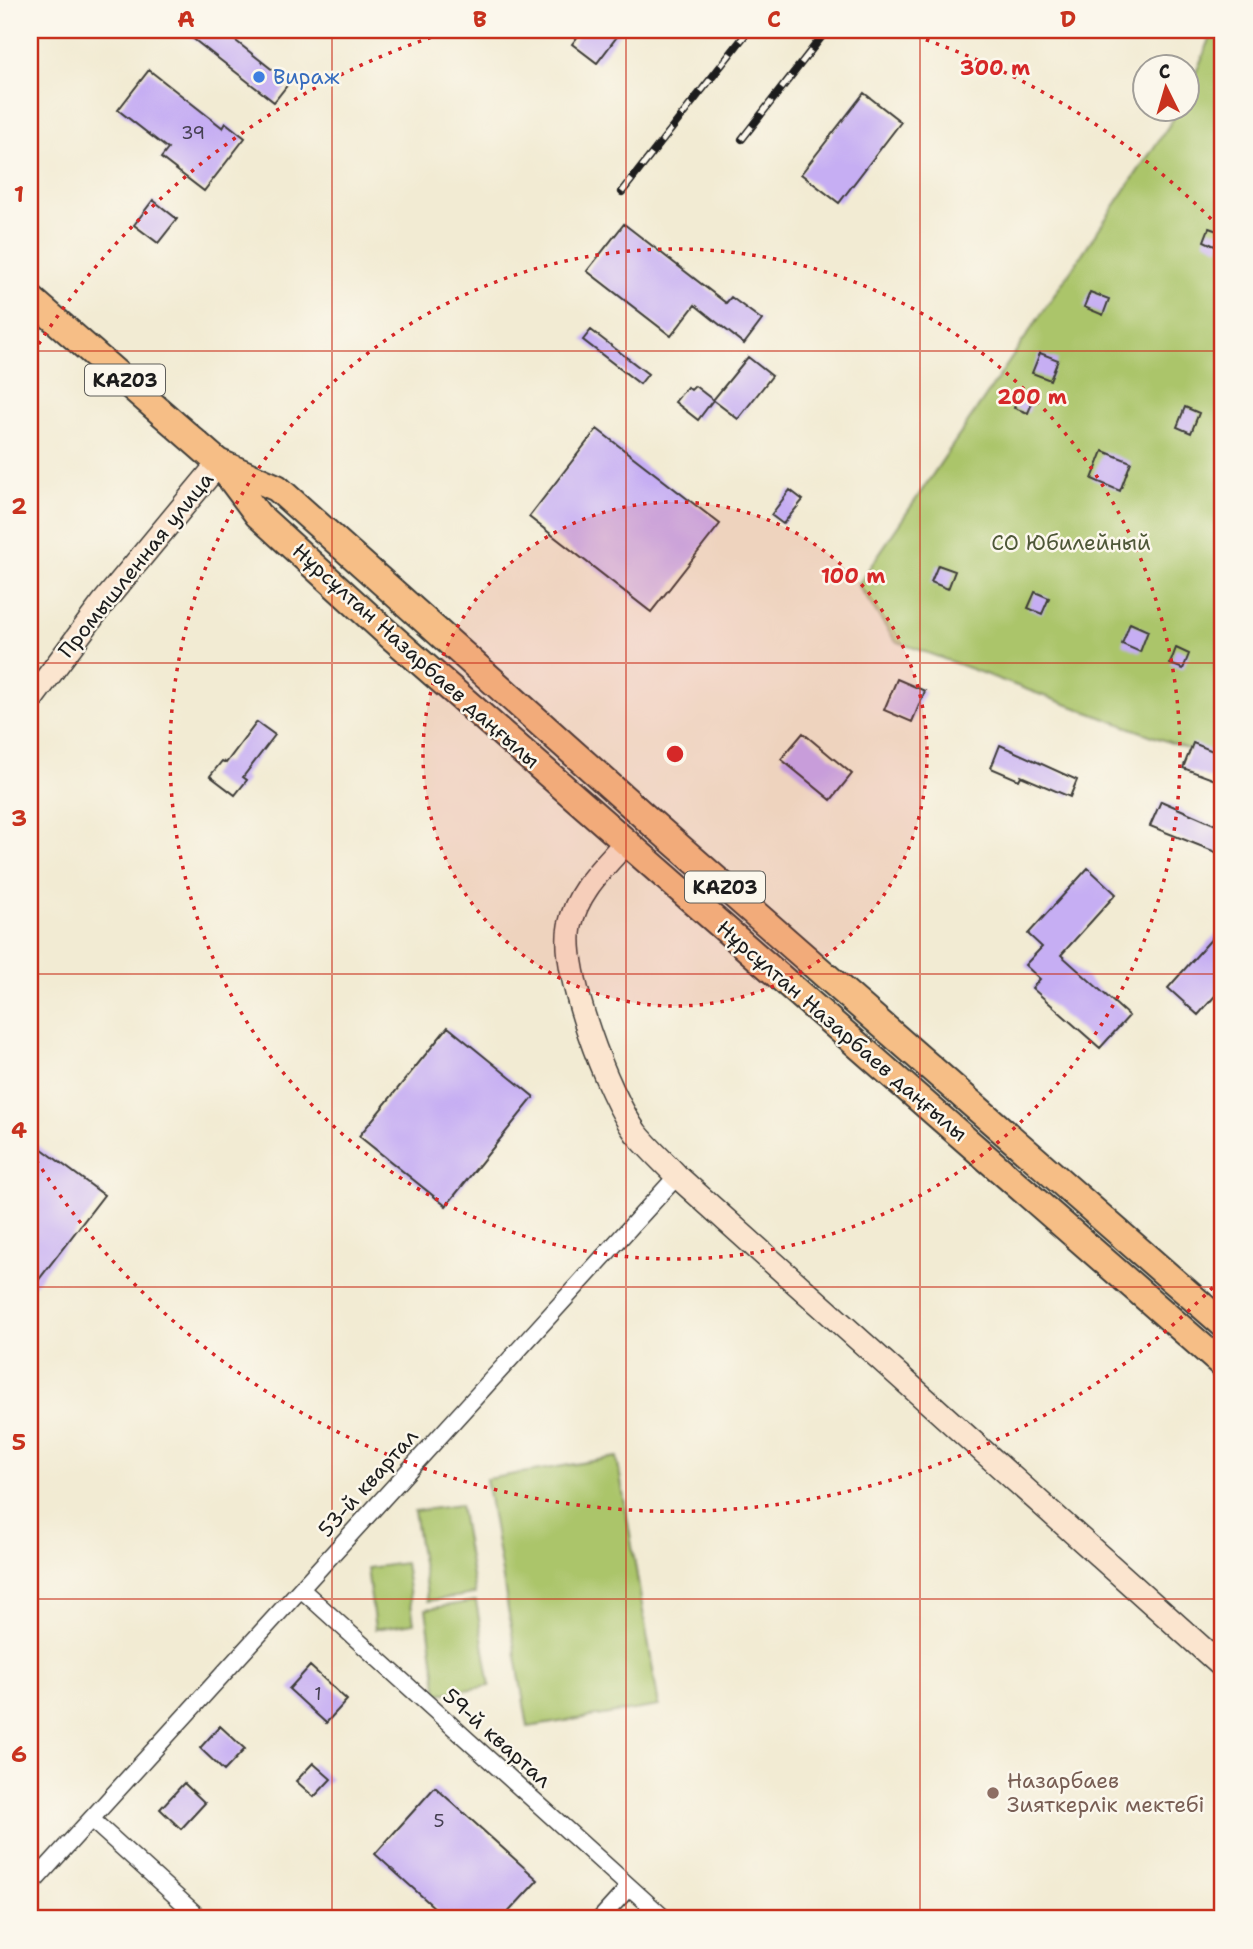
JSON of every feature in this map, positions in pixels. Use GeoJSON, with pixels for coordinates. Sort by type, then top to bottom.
{"type":"FeatureCollection","features":[{"type":"Feature","properties":{"kind":"main road","name":"Нұрсұлтан Назарбаев даңғылы"},"geometry":{"type":"LineString","coordinates":[[30,298],[219,463],[258,515],[385,631],[1223,1366]]}},
{"type":"Feature","properties":{"kind":"main road","name":"Нұрсұлтан Назарбаев даңғылы"},"geometry":{"type":"LineString","coordinates":[[219,463],[277,488],[645,817],[1223,1324]]}},
{"type":"Feature","properties":{"kind":"main road"},"geometry":{"type":"LineString","coordinates":[[626,842],[645,817]]}},
{"type":"Feature","properties":{"kind":"street","name":"Промышленная улица"},"geometry":{"type":"LineString","coordinates":[[30,701],[97,611],[219,463]]}},
{"type":"Feature","properties":{"kind":"street"},"geometry":{"type":"LineString","coordinates":[[626,842],[585,888],[569,927],[573,969],[587,1026],[609,1084],[636,1133],[677,1176],[1223,1667]]}},
{"type":"Feature","properties":{"kind":"street","name":"53-й квартал"},"geometry":{"type":"LineString","coordinates":[[30,1886],[677,1176]]}},
{"type":"Feature","properties":{"kind":"street","name":"59-й квартал"},"geometry":{"type":"LineString","coordinates":[[301,1589],[665,1919]]}},
{"type":"Feature","properties":{"kind":"street"},"geometry":{"type":"LineString","coordinates":[[91,1819],[201,1919]]}},
{"type":"Feature","properties":{"kind":"street"},"geometry":{"type":"LineString","coordinates":[[600,1919],[629,1887]]}},
{"type":"Feature","properties":{"kind":"green space","name":"СО Юбилейный"},"geometry":{"type":"Polygon","coordinates":[[[1214,30],[1223,30],[1223,762],[895,641],[858,585],[1171,122],[1200,122],[1200,63],[1214,30]]]}},
{"type":"Feature","properties":{"kind":"green space"},"geometry":{"type":"Polygon","coordinates":[[[617,1457],[659,1706],[528,1727],[486,1479],[617,1457]]]}},
{"type":"Feature","properties":{"kind":"green space"},"geometry":{"type":"Polygon","coordinates":[[[460,1505],[475,1594],[428,1601],[414,1511],[460,1505]]]}},
{"type":"Feature","properties":{"kind":"green space"},"geometry":{"type":"Polygon","coordinates":[[[405,1563],[414,1623],[375,1629],[367,1568],[405,1563]]]}},
{"type":"Feature","properties":{"kind":"green space"},"geometry":{"type":"Polygon","coordinates":[[[476,1601],[490,1686],[438,1694],[426,1609],[476,1601]]]}},
{"type":"Feature","properties":{"kind":"building"},"geometry":{"type":"Polygon","coordinates":[[[182,30],[222,30],[289,83],[274,102],[182,30]]]}},
{"type":"Feature","properties":{"kind":"building"},"geometry":{"type":"Polygon","coordinates":[[[583,30],[622,30],[597,63],[572,44],[583,30]]]}},
{"type":"Feature","properties":{"kind":"building"},"geometry":{"type":"Polygon","coordinates":[[[149,70],[223,128],[226,123],[245,138],[204,191],[161,158],[168,149],[118,110],[149,70]]]}},
{"type":"Feature","properties":{"kind":"building"},"geometry":{"type":"Polygon","coordinates":[[[864,93],[901,122],[839,203],[801,174],[864,93]]]}},
{"type":"Feature","properties":{"kind":"building"},"geometry":{"type":"Polygon","coordinates":[[[153,200],[177,219],[158,243],[134,225],[153,200]]]}},
{"type":"Feature","properties":{"kind":"building"},"geometry":{"type":"Polygon","coordinates":[[[624,224],[726,303],[731,297],[762,320],[744,344],[695,305],[671,336],[587,271],[624,224]]]}},
{"type":"Feature","properties":{"kind":"building"},"geometry":{"type":"Polygon","coordinates":[[[1209,228],[1223,233],[1219,248],[1204,241],[1209,228]]]}},
{"type":"Feature","properties":{"kind":"building"},"geometry":{"type":"Polygon","coordinates":[[[1090,292],[1109,299],[1103,315],[1084,307],[1090,292]]]}},
{"type":"Feature","properties":{"kind":"building"},"geometry":{"type":"Polygon","coordinates":[[[591,330],[648,374],[640,384],[583,340],[591,330]]]}},
{"type":"Feature","properties":{"kind":"building"},"geometry":{"type":"Polygon","coordinates":[[[1040,353],[1058,360],[1050,380],[1032,373],[1040,353]]]}},
{"type":"Feature","properties":{"kind":"building"},"geometry":{"type":"Polygon","coordinates":[[[748,357],[772,376],[738,419],[713,400],[748,357]]]}},
{"type":"Feature","properties":{"kind":"building"},"geometry":{"type":"Polygon","coordinates":[[[695,386],[713,400],[698,420],[675,402],[687,387],[691,390],[695,386]]]}},
{"type":"Feature","properties":{"kind":"building"},"geometry":{"type":"Polygon","coordinates":[[[1019,395],[1033,401],[1028,413],[1014,408],[1019,395]]]}},
{"type":"Feature","properties":{"kind":"building"},"geometry":{"type":"Polygon","coordinates":[[[1185,407],[1199,413],[1191,433],[1177,427],[1185,407]]]}},
{"type":"Feature","properties":{"kind":"building"},"geometry":{"type":"Polygon","coordinates":[[[597,429],[720,524],[651,612],[529,517],[597,429]]]}},
{"type":"Feature","properties":{"kind":"building"},"geometry":{"type":"Polygon","coordinates":[[[1103,451],[1131,462],[1120,491],[1092,479],[1103,451]]]}},
{"type":"Feature","properties":{"kind":"building"},"geometry":{"type":"Polygon","coordinates":[[[790,490],[803,500],[783,524],[771,515],[790,490]]]}},
{"type":"Feature","properties":{"kind":"building"},"geometry":{"type":"Polygon","coordinates":[[[938,565],[955,571],[948,589],[931,582],[938,565]]]}},
{"type":"Feature","properties":{"kind":"building"},"geometry":{"type":"Polygon","coordinates":[[[1035,592],[1049,598],[1042,614],[1028,608],[1035,592]]]}},
{"type":"Feature","properties":{"kind":"building"},"geometry":{"type":"Polygon","coordinates":[[[1130,623],[1148,631],[1140,652],[1122,644],[1130,623]]]}},
{"type":"Feature","properties":{"kind":"building"},"geometry":{"type":"Polygon","coordinates":[[[1176,648],[1189,654],[1183,669],[1170,664],[1176,648]]]}},
{"type":"Feature","properties":{"kind":"building"},"geometry":{"type":"Polygon","coordinates":[[[897,679],[925,691],[912,722],[884,710],[897,679]]]}},
{"type":"Feature","properties":{"kind":"building"},"geometry":{"type":"Polygon","coordinates":[[[257,722],[275,735],[243,777],[247,780],[235,795],[210,776],[222,761],[226,763],[257,722]]]}},
{"type":"Feature","properties":{"kind":"building"},"geometry":{"type":"Polygon","coordinates":[[[803,733],[852,774],[831,800],[781,759],[803,733]]]}},
{"type":"Feature","properties":{"kind":"building"},"geometry":{"type":"Polygon","coordinates":[[[1193,743],[1223,755],[1215,780],[1183,768],[1193,743]]]}},
{"type":"Feature","properties":{"kind":"building"},"geometry":{"type":"Polygon","coordinates":[[[1000,745],[1077,780],[1070,797],[1021,776],[1019,780],[991,768],[1000,745]]]}},
{"type":"Feature","properties":{"kind":"building"},"geometry":{"type":"Polygon","coordinates":[[[1161,801],[1223,828],[1223,855],[1150,826],[1161,801]]]}},
{"type":"Feature","properties":{"kind":"building"},"geometry":{"type":"Polygon","coordinates":[[[1088,868],[1116,894],[1061,955],[1129,1016],[1100,1048],[1032,988],[1040,979],[1025,965],[1042,947],[1028,934],[1088,868]]]}},
{"type":"Feature","properties":{"kind":"building"},"geometry":{"type":"Polygon","coordinates":[[[1223,926],[1223,987],[1198,1015],[1168,988],[1223,926]]]}},
{"type":"Feature","properties":{"kind":"building"},"geometry":{"type":"Polygon","coordinates":[[[448,1027],[534,1097],[446,1206],[359,1136],[448,1027]]]}},
{"type":"Feature","properties":{"kind":"building"},"geometry":{"type":"Polygon","coordinates":[[[30,1140],[104,1195],[30,1291],[30,1140]]]}},
{"type":"Feature","properties":{"kind":"building"},"geometry":{"type":"Polygon","coordinates":[[[310,1666],[347,1700],[326,1723],[289,1689],[310,1666]]]}},
{"type":"Feature","properties":{"kind":"building"},"geometry":{"type":"Polygon","coordinates":[[[220,1726],[245,1749],[224,1771],[200,1748],[220,1726]]]}},
{"type":"Feature","properties":{"kind":"building"},"geometry":{"type":"Polygon","coordinates":[[[313,1763],[331,1779],[314,1797],[296,1781],[313,1763]]]}},
{"type":"Feature","properties":{"kind":"building"},"geometry":{"type":"Polygon","coordinates":[[[184,1783],[205,1803],[181,1829],[160,1809],[184,1783]]]}},
{"type":"Feature","properties":{"kind":"building"},"geometry":{"type":"Polygon","coordinates":[[[435,1787],[538,1880],[502,1919],[447,1919],[375,1854],[435,1787]]]}},
{"type":"Feature","properties":{"kind":"railway"},"geometry":{"type":"LineString","coordinates":[[622,192],[749,30]]}},
{"type":"Feature","properties":{"kind":"railway"},"geometry":{"type":"LineString","coordinates":[[742,139],[827,30]]}},
{"type":"Feature","properties":{"kind":"place","name":"Вираж"},"geometry":{"type":"Point","coordinates":[259,77]}},
{"type":"Feature","properties":{"kind":"place","name":"Назарбаев Зияткерлік мектебі"},"geometry":{"type":"Point","coordinates":[993,1793]}}]}
